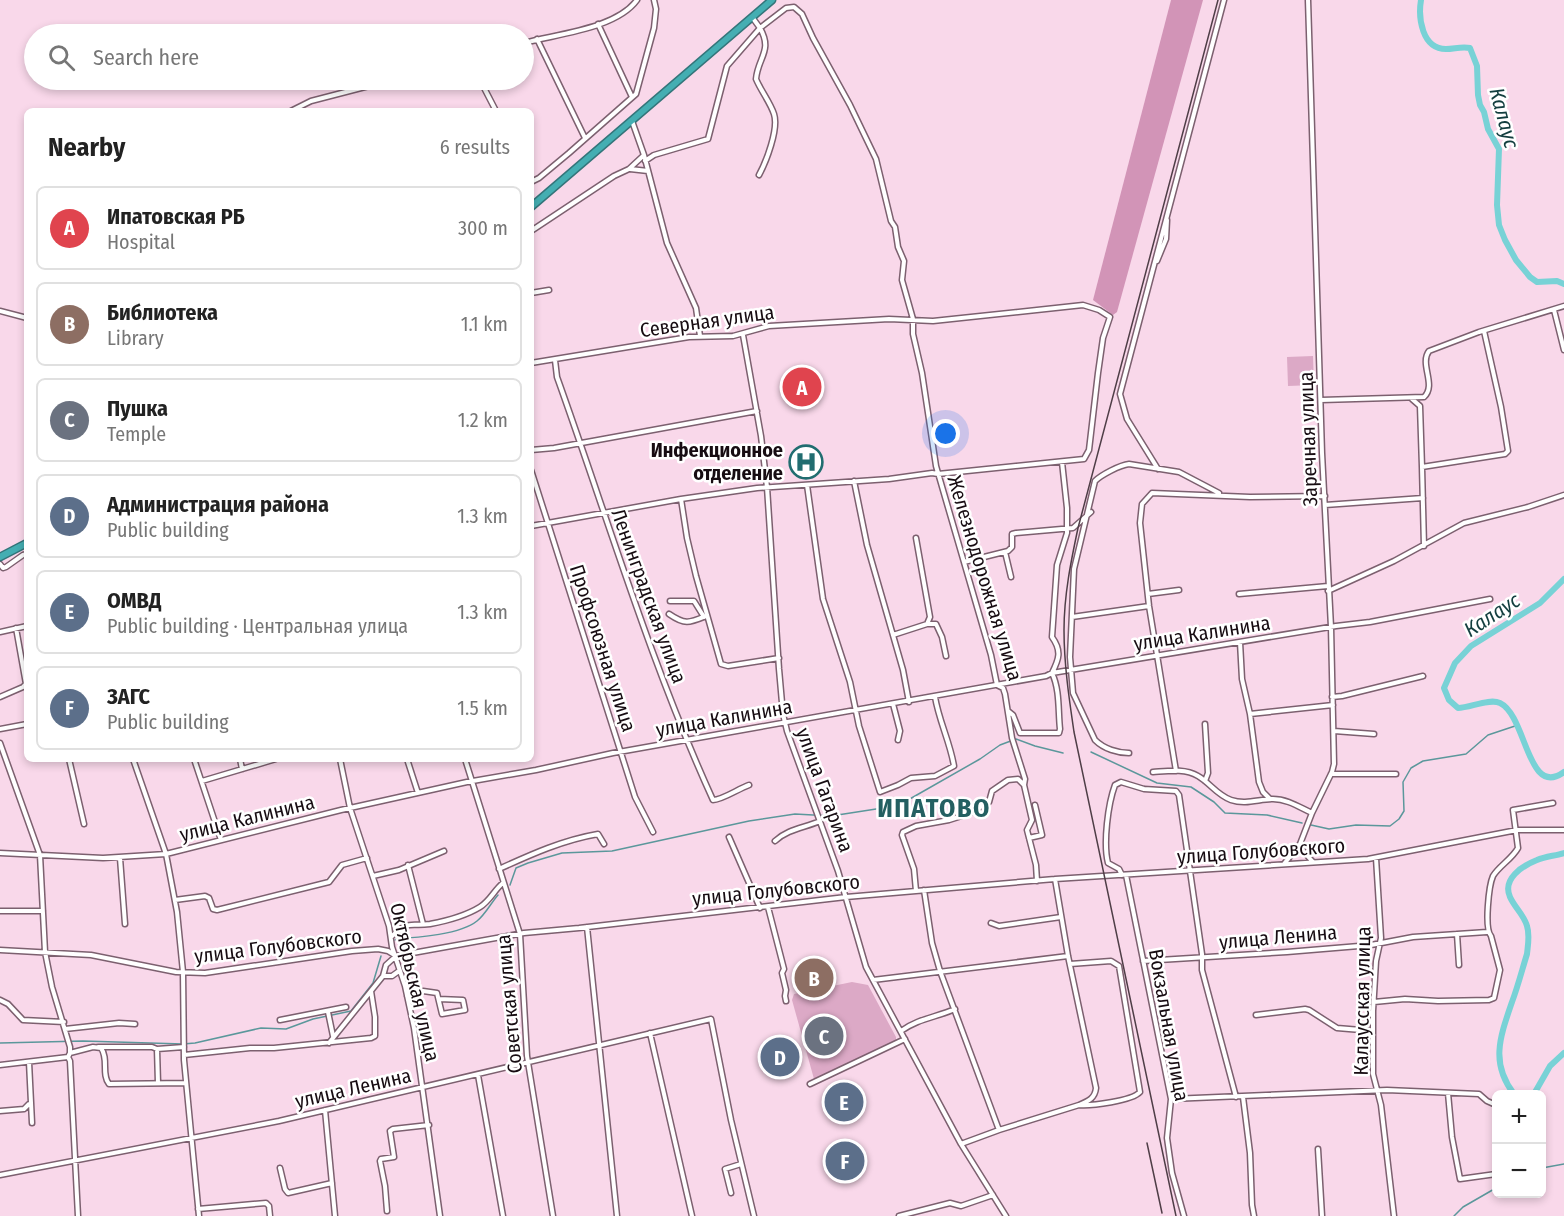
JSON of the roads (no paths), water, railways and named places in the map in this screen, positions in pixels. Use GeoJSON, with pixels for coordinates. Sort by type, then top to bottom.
{"type":"FeatureCollection","features":[{"type":"Feature","properties":{"kind":"highway"},"geometry":{"type":"LineString","coordinates":[[534,204],[771,0]]}},
{"type":"Feature","properties":{"kind":"highway"},"geometry":{"type":"LineString","coordinates":[[0,557],[24,545]]}},
{"type":"Feature","properties":{"kind":"street"},"geometry":{"type":"LineString","coordinates":[[534,40],[617,17],[632,7],[637,0]]}},
{"type":"Feature","properties":{"kind":"street"},"geometry":{"type":"LineString","coordinates":[[534,180],[632,97],[639,86],[654,28],[656,9],[654,0]]}},
{"type":"Feature","properties":{"kind":"street"},"geometry":{"type":"LineString","coordinates":[[1158,469],[1127,419],[1120,394],[1155,264],[1166,239],[1167,215],[1224,0]]}},
{"type":"Feature","properties":{"kind":"street","name":"Заречная улица"},"geometry":{"type":"LineString","coordinates":[[1284,864],[1300,844],[1334,764],[1308,0]]}},
{"type":"Feature","properties":{"kind":"street","name":"Железнодорожная улица"},"geometry":{"type":"LineString","coordinates":[[760,28],[786,8],[791,6],[798,9],[850,105],[878,164],[889,215],[895,227],[903,261],[902,280],[913,319],[913,334],[938,474],[995,667],[998,685],[1003,688],[1013,740],[1025,779],[1023,785]]}},
{"type":"Feature","properties":{"kind":"street"},"geometry":{"type":"LineString","coordinates":[[752,16],[765,36],[766,45],[756,79],[776,121],[759,175]]}},
{"type":"Feature","properties":{"kind":"street"},"geometry":{"type":"LineString","coordinates":[[598,24],[632,97]]}},
{"type":"Feature","properties":{"kind":"street"},"geometry":{"type":"LineString","coordinates":[[534,229],[645,158],[708,139],[727,66],[760,28]]}},
{"type":"Feature","properties":{"kind":"street"},"geometry":{"type":"LineString","coordinates":[[537,39],[585,138]]}},
{"type":"Feature","properties":{"kind":"street"},"geometry":{"type":"LineString","coordinates":[[297,108],[311,101],[353,90]]}},
{"type":"Feature","properties":{"kind":"street"},"geometry":{"type":"LineString","coordinates":[[485,90],[494,108]]}},
{"type":"Feature","properties":{"kind":"street"},"geometry":{"type":"LineString","coordinates":[[632,120],[645,158],[667,243],[696,309],[700,336]]}},
{"type":"Feature","properties":{"kind":"street"},"geometry":{"type":"LineString","coordinates":[[629,169],[648,171]]}},
{"type":"Feature","properties":{"kind":"street"},"geometry":{"type":"LineString","coordinates":[[534,292],[549,290]]}},
{"type":"Feature","properties":{"kind":"street"},"geometry":{"type":"LineString","coordinates":[[534,525],[681,500],[767,488],[919,476],[1084,459],[1090,443],[1103,338],[1110,317],[1087,306],[933,321],[913,319]]}},
{"type":"Feature","properties":{"kind":"street"},"geometry":{"type":"LineString","coordinates":[[1321,400],[1424,397],[1428,393],[1426,357],[1428,352],[1484,331],[1564,306]]}},
{"type":"Feature","properties":{"kind":"street"},"geometry":{"type":"LineString","coordinates":[[1554,310],[1564,350]]}},
{"type":"Feature","properties":{"kind":"street"},"geometry":{"type":"LineString","coordinates":[[0,311],[24,317]]}},
{"type":"Feature","properties":{"kind":"street","name":"Северная улица"},"geometry":{"type":"LineString","coordinates":[[534,363],[700,336],[719,338],[743,335],[769,326],[913,319]]}},
{"type":"Feature","properties":{"kind":"street"},"geometry":{"type":"LineString","coordinates":[[1422,468],[1508,452],[1501,407],[1484,331]]}},
{"type":"Feature","properties":{"kind":"street","name":"улица Гагарина"},"geometry":{"type":"LineString","coordinates":[[743,335],[757,411],[767,488],[785,723],[846,897],[866,967],[962,1144],[1006,1216]]}},
{"type":"Feature","properties":{"kind":"street","name":"Ленинградская улица"},"geometry":{"type":"LineString","coordinates":[[555,360],[557,377],[642,627],[683,733],[714,801],[749,786]]}},
{"type":"Feature","properties":{"kind":"street"},"geometry":{"type":"LineString","coordinates":[[1411,398],[1420,406],[1424,546]]}},
{"type":"Feature","properties":{"kind":"street"},"geometry":{"type":"LineString","coordinates":[[534,450],[757,411]]}},
{"type":"Feature","properties":{"kind":"street"},"geometry":{"type":"LineString","coordinates":[[1008,710],[1020,733],[1059,733],[1058,697],[1052,673],[1060,651],[1052,638],[1052,626],[1057,565],[1067,533],[1066,491],[1062,462]]}},
{"type":"Feature","properties":{"kind":"street"},"geometry":{"type":"LineString","coordinates":[[1130,753],[1122,753],[1101,746],[1095,740],[1073,693],[1074,569],[1098,477],[1120,465],[1129,464],[1179,472],[1222,495]]}},
{"type":"Feature","properties":{"kind":"street","name":"Профсоюзная улица"},"geometry":{"type":"LineString","coordinates":[[534,479],[635,797],[652,832]]}},
{"type":"Feature","properties":{"kind":"street"},"geometry":{"type":"LineString","coordinates":[[854,481],[867,545],[903,670],[909,702]]}},
{"type":"Feature","properties":{"kind":"street"},"geometry":{"type":"LineString","coordinates":[[807,484],[823,599],[850,682],[855,710],[880,792],[911,777],[935,776],[954,766],[935,697]]}},
{"type":"Feature","properties":{"kind":"street"},"geometry":{"type":"LineString","coordinates":[[1176,771],[1149,606],[1140,514],[1143,502],[1152,493],[1325,496]]}},
{"type":"Feature","properties":{"kind":"street"},"geometry":{"type":"LineString","coordinates":[[1239,594],[1328,588],[1424,546],[1464,523],[1528,507],[1564,495]]}},
{"type":"Feature","properties":{"kind":"street"},"geometry":{"type":"LineString","coordinates":[[1325,505],[1423,498]]}},
{"type":"Feature","properties":{"kind":"street"},"geometry":{"type":"LineString","coordinates":[[681,500],[687,538],[718,657],[723,665],[728,666],[779,658]]}},
{"type":"Feature","properties":{"kind":"street"},"geometry":{"type":"LineString","coordinates":[[964,562],[1005,552],[1012,547],[1012,534],[1077,526],[1091,512]]}},
{"type":"Feature","properties":{"kind":"street"},"geometry":{"type":"LineString","coordinates":[[916,538],[930,617],[927,624]]}},
{"type":"Feature","properties":{"kind":"street"},"geometry":{"type":"LineString","coordinates":[[1005,552],[1011,577]]}},
{"type":"Feature","properties":{"kind":"street"},"geometry":{"type":"LineString","coordinates":[[0,564],[5,567],[24,555]]}},
{"type":"Feature","properties":{"kind":"street"},"geometry":{"type":"LineString","coordinates":[[1148,594],[1179,590]]}},
{"type":"Feature","properties":{"kind":"street"},"geometry":{"type":"LineString","coordinates":[[670,601],[693,600],[702,597]]}},
{"type":"Feature","properties":{"kind":"street","name":"улица Калинина"},"geometry":{"type":"LineString","coordinates":[[0,853],[120,858],[166,854],[350,808],[620,752],[909,702],[1052,673],[1370,622],[1490,599]]}},
{"type":"Feature","properties":{"kind":"street"},"geometry":{"type":"LineString","coordinates":[[693,600],[706,617]]}},
{"type":"Feature","properties":{"kind":"street"},"geometry":{"type":"LineString","coordinates":[[1072,617],[1149,606]]}},
{"type":"Feature","properties":{"kind":"street"},"geometry":{"type":"LineString","coordinates":[[669,614],[682,622],[694,622],[706,617]]}},
{"type":"Feature","properties":{"kind":"street"},"geometry":{"type":"LineString","coordinates":[[892,635],[927,624],[936,624],[945,656]]}},
{"type":"Feature","properties":{"kind":"street"},"geometry":{"type":"LineString","coordinates":[[0,632],[24,627]]}},
{"type":"Feature","properties":{"kind":"street"},"geometry":{"type":"LineString","coordinates":[[16,628],[24,673]]}},
{"type":"Feature","properties":{"kind":"street"},"geometry":{"type":"LineString","coordinates":[[1240,642],[1242,680],[1250,714],[1259,782],[1263,792],[1271,799]]}},
{"type":"Feature","properties":{"kind":"street"},"geometry":{"type":"LineString","coordinates":[[1332,697],[1423,676]]}},
{"type":"Feature","properties":{"kind":"street"},"geometry":{"type":"LineString","coordinates":[[0,697],[24,686]]}},
{"type":"Feature","properties":{"kind":"street"},"geometry":{"type":"LineString","coordinates":[[893,704],[900,731],[898,740]]}},
{"type":"Feature","properties":{"kind":"street"},"geometry":{"type":"LineString","coordinates":[[1250,714],[1333,705]]}},
{"type":"Feature","properties":{"kind":"street"},"geometry":{"type":"LineString","coordinates":[[1205,724],[1208,773],[1205,781]]}},
{"type":"Feature","properties":{"kind":"street"},"geometry":{"type":"LineString","coordinates":[[0,729],[24,725]]}},
{"type":"Feature","properties":{"kind":"street"},"geometry":{"type":"LineString","coordinates":[[1334,731],[1374,734]]}},
{"type":"Feature","properties":{"kind":"street"},"geometry":{"type":"LineString","coordinates":[[0,743],[40,855],[45,952],[52,987],[70,1047],[78,1216]]}},
{"type":"Feature","properties":{"kind":"street"},"geometry":{"type":"LineString","coordinates":[[70,762],[84,824]]}},
{"type":"Feature","properties":{"kind":"street"},"geometry":{"type":"LineString","coordinates":[[134,762],[166,854],[175,900],[183,972],[186,1083],[199,1216]]}},
{"type":"Feature","properties":{"kind":"street"},"geometry":{"type":"LineString","coordinates":[[195,762],[221,840]]}},
{"type":"Feature","properties":{"kind":"street"},"geometry":{"type":"LineString","coordinates":[[241,762],[242,770]]}},
{"type":"Feature","properties":{"kind":"street"},"geometry":{"type":"LineString","coordinates":[[202,781],[267,762]]}},
{"type":"Feature","properties":{"kind":"street","name":"Октябрьская улица"},"geometry":{"type":"LineString","coordinates":[[341,762],[350,808],[373,876],[407,996],[429,1125],[440,1216]]}},
{"type":"Feature","properties":{"kind":"street"},"geometry":{"type":"LineString","coordinates":[[408,762],[418,793]]}},
{"type":"Feature","properties":{"kind":"street","name":"Советская улица"},"geometry":{"type":"LineString","coordinates":[[466,762],[520,934],[528,1061],[553,1216]]}},
{"type":"Feature","properties":{"kind":"street"},"geometry":{"type":"LineString","coordinates":[[1153,772],[1191,772],[1205,781],[1214,791],[1231,800],[1258,802],[1271,799],[1297,805],[1312,813]]}},
{"type":"Feature","properties":{"kind":"street"},"geometry":{"type":"LineString","coordinates":[[1331,774],[1396,774]]}},
{"type":"Feature","properties":{"kind":"street"},"geometry":{"type":"LineString","coordinates":[[916,891],[914,869],[902,833],[916,826],[968,814],[989,802],[992,791],[1008,780],[1018,779],[1023,785],[1032,820],[1027,830],[1036,865],[1037,880]]}},
{"type":"Feature","properties":{"kind":"street","name":"Вокзальная улица"},"geometry":{"type":"LineString","coordinates":[[1184,1216],[1172,1173],[1167,1138],[1171,1099],[1143,961],[1124,875],[1108,863],[1107,820],[1115,785],[1121,782],[1144,789],[1172,790],[1179,795],[1191,870]]}},
{"type":"Feature","properties":{"kind":"street"},"geometry":{"type":"LineString","coordinates":[[1258,802],[1263,792]]}},
{"type":"Feature","properties":{"kind":"street"},"geometry":{"type":"LineString","coordinates":[[1374,1002],[1405,999],[1438,1001],[1492,999],[1496,994],[1500,970],[1491,936],[1487,932],[1487,912],[1493,877],[1518,848],[1513,810],[1553,803]]}},
{"type":"Feature","properties":{"kind":"street"},"geometry":{"type":"LineString","coordinates":[[1029,838],[1042,835],[1035,805]]}},
{"type":"Feature","properties":{"kind":"street"},"geometry":{"type":"LineString","coordinates":[[1032,820],[1038,818]]}},
{"type":"Feature","properties":{"kind":"street"},"geometry":{"type":"LineString","coordinates":[[775,841],[784,832],[806,828],[819,820]]}},
{"type":"Feature","properties":{"kind":"street","name":"улица Голубовского"},"geometry":{"type":"LineString","coordinates":[[0,950],[91,955],[183,972],[205,973],[352,951],[378,949],[396,956],[520,934],[846,897],[1037,880],[1376,858],[1516,830],[1561,830]]}},
{"type":"Feature","properties":{"kind":"street"},"geometry":{"type":"LineString","coordinates":[[499,869],[537,852],[585,836],[598,834],[604,844]]}},
{"type":"Feature","properties":{"kind":"street"},"geometry":{"type":"LineString","coordinates":[[729,837],[760,908]]}},
{"type":"Feature","properties":{"kind":"street"},"geometry":{"type":"LineString","coordinates":[[1300,844],[1313,862]]}},
{"type":"Feature","properties":{"kind":"street"},"geometry":{"type":"LineString","coordinates":[[373,876],[399,870],[444,851]]}},
{"type":"Feature","properties":{"kind":"street"},"geometry":{"type":"LineString","coordinates":[[120,858],[124,924]]}},
{"type":"Feature","properties":{"kind":"street"},"geometry":{"type":"LineString","coordinates":[[175,900],[205,896],[209,898],[213,909],[218,910],[329,882],[342,865],[367,858]]}},
{"type":"Feature","properties":{"kind":"street","name":"Калаусская улица"},"geometry":{"type":"LineString","coordinates":[[1376,858],[1381,933],[1376,961],[1373,1074],[1381,1106],[1394,1216]]}},
{"type":"Feature","properties":{"kind":"street"},"geometry":{"type":"LineString","coordinates":[[408,865],[421,918],[420,924]]}},
{"type":"Feature","properties":{"kind":"street"},"geometry":{"type":"LineString","coordinates":[[1191,870],[1202,970],[1236,1097]]}},
{"type":"Feature","properties":{"kind":"street"},"geometry":{"type":"LineString","coordinates":[[962,1144],[1078,1105],[1095,1095],[1096,1088],[1068,956],[1055,879]]}},
{"type":"Feature","properties":{"kind":"street"},"geometry":{"type":"LineString","coordinates":[[391,938],[402,927],[446,921],[482,906],[503,883]]}},
{"type":"Feature","properties":{"kind":"street"},"geometry":{"type":"LineString","coordinates":[[924,890],[932,943],[940,971],[999,1130]]}},
{"type":"Feature","properties":{"kind":"street"},"geometry":{"type":"LineString","coordinates":[[768,907],[784,969],[782,973],[786,1001]]}},
{"type":"Feature","properties":{"kind":"street"},"geometry":{"type":"LineString","coordinates":[[0,911],[43,911]]}},
{"type":"Feature","properties":{"kind":"street"},"geometry":{"type":"LineString","coordinates":[[991,923],[999,926],[1061,917]]}},
{"type":"Feature","properties":{"kind":"street"},"geometry":{"type":"LineString","coordinates":[[587,927],[616,1216]]}},
{"type":"Feature","properties":{"kind":"street","name":"улица Ленина"},"geometry":{"type":"LineString","coordinates":[[1143,961],[1380,943],[1395,939],[1487,932]]}},
{"type":"Feature","properties":{"kind":"street"},"geometry":{"type":"LineString","coordinates":[[1457,934],[1459,965]]}},
{"type":"Feature","properties":{"kind":"street"},"geometry":{"type":"LineString","coordinates":[[329,1043],[383,976],[386,965],[396,956]]}},
{"type":"Feature","properties":{"kind":"street"},"geometry":{"type":"LineString","coordinates":[[873,980],[1068,956]]}},
{"type":"Feature","properties":{"kind":"street","name":"Вокзальная улица"},"geometry":{"type":"LineString","coordinates":[[1070,964],[1111,961],[1119,966],[1140,1092],[1134,1096],[1090,1106],[1078,1105]]}},
{"type":"Feature","properties":{"kind":"street"},"geometry":{"type":"LineString","coordinates":[[383,976],[392,976],[399,971]]}},
{"type":"Feature","properties":{"kind":"street"},"geometry":{"type":"LineString","coordinates":[[184,1055],[371,1038],[375,1036],[376,1029],[371,991]]}},
{"type":"Feature","properties":{"kind":"street"},"geometry":{"type":"LineString","coordinates":[[407,996],[423,991],[437,993],[442,1014],[465,1010],[463,1000],[439,999]]}},
{"type":"Feature","properties":{"kind":"street"},"geometry":{"type":"LineString","coordinates":[[0,1000],[8,1004],[25,1021],[64,1022]]}},
{"type":"Feature","properties":{"kind":"street"},"geometry":{"type":"LineString","coordinates":[[280,1020],[346,1007]]}},
{"type":"Feature","properties":{"kind":"street"},"geometry":{"type":"LineString","coordinates":[[900,1031],[914,1022],[936,1017],[955,1009]]}},
{"type":"Feature","properties":{"kind":"street"},"geometry":{"type":"LineString","coordinates":[[1256,1016],[1305,1009],[1337,1028],[1373,1031]]}},
{"type":"Feature","properties":{"kind":"street"},"geometry":{"type":"LineString","coordinates":[[328,1012],[333,1036]]}},
{"type":"Feature","properties":{"kind":"street","name":"улица Ленина"},"geometry":{"type":"LineString","coordinates":[[0,1175],[191,1139],[325,1110],[711,1019],[730,1120],[741,1164]]}},
{"type":"Feature","properties":{"kind":"street"},"geometry":{"type":"LineString","coordinates":[[65,1029],[119,1023],[135,1024]]}},
{"type":"Feature","properties":{"kind":"street"},"geometry":{"type":"LineString","coordinates":[[650,1033],[692,1216]]}},
{"type":"Feature","properties":{"kind":"street"},"geometry":{"type":"LineString","coordinates":[[810,1084],[905,1039]]}},
{"type":"Feature","properties":{"kind":"street"},"geometry":{"type":"LineString","coordinates":[[0,1065],[69,1055],[97,1047],[184,1048]]}},
{"type":"Feature","properties":{"kind":"street"},"geometry":{"type":"LineString","coordinates":[[97,1047],[101,1048],[105,1054],[106,1078],[109,1084],[186,1083]]}},
{"type":"Feature","properties":{"kind":"street"},"geometry":{"type":"LineString","coordinates":[[157,1049],[158,1083]]}},
{"type":"Feature","properties":{"kind":"street"},"geometry":{"type":"LineString","coordinates":[[29,1062],[32,1123]]}},
{"type":"Feature","properties":{"kind":"street"},"geometry":{"type":"LineString","coordinates":[[478,1075],[503,1216]]}},
{"type":"Feature","properties":{"kind":"street"},"geometry":{"type":"LineString","coordinates":[[1171,1099],[1377,1091],[1479,1095],[1492,1103]]}},
{"type":"Feature","properties":{"kind":"street"},"geometry":{"type":"LineString","coordinates":[[1448,1093],[1452,1137],[1461,1179],[1492,1175]]}},
{"type":"Feature","properties":{"kind":"street"},"geometry":{"type":"LineString","coordinates":[[1243,1097],[1250,1153],[1254,1216]]}},
{"type":"Feature","properties":{"kind":"street"},"geometry":{"type":"LineString","coordinates":[[0,1111],[24,1108],[30,1103]]}},
{"type":"Feature","properties":{"kind":"street"},"geometry":{"type":"LineString","coordinates":[[325,1110],[335,1216]]}},
{"type":"Feature","properties":{"kind":"street"},"geometry":{"type":"LineString","coordinates":[[387,1211],[380,1161],[394,1157],[390,1131],[429,1125]]}},
{"type":"Feature","properties":{"kind":"street"},"geometry":{"type":"LineString","coordinates":[[1318,1149],[1322,1216]]}},
{"type":"Feature","properties":{"kind":"street"},"geometry":{"type":"LineString","coordinates":[[731,1193],[725,1169],[741,1164],[754,1216]]}},
{"type":"Feature","properties":{"kind":"street"},"geometry":{"type":"LineString","coordinates":[[280,1168],[285,1190],[288,1193],[332,1183]]}},
{"type":"Feature","properties":{"kind":"street"},"geometry":{"type":"LineString","coordinates":[[899,1216],[950,1203],[961,1206],[993,1195]]}},
{"type":"Feature","properties":{"kind":"street"},"geometry":{"type":"LineString","coordinates":[[198,1209],[266,1203],[269,1206],[270,1216]]}},
{"type":"Feature","properties":{"kind":"waterway","name":"Калаус"},"geometry":{"type":"LineString","coordinates":[[1421,0],[1421,23],[1423,31],[1432,44],[1446,49],[1470,48],[1477,66],[1480,105],[1488,129],[1499,149],[1497,205],[1499,225],[1505,240],[1516,260],[1530,277],[1537,282],[1557,281],[1564,284]]}},
{"type":"Feature","properties":{"kind":"waterway","name":"Калаус"},"geometry":{"type":"LineString","coordinates":[[1564,579],[1540,603],[1471,646],[1455,663],[1444,688],[1449,700],[1458,708],[1490,702],[1500,703],[1509,711],[1528,752],[1542,774],[1552,777],[1564,772]]}},
{"type":"Feature","properties":{"kind":"waterway"},"geometry":{"type":"LineString","coordinates":[[1311,825],[1329,829],[1356,825],[1390,826],[1399,819],[1404,811],[1403,782],[1411,768],[1423,761],[1466,754],[1488,735],[1518,725]]}},
{"type":"Feature","properties":{"kind":"waterway"},"geometry":{"type":"LineString","coordinates":[[510,885],[516,868],[562,853],[612,851],[749,821],[795,814],[831,816],[889,807],[908,800],[1000,745],[1016,739],[1063,753]]}},
{"type":"Feature","properties":{"kind":"waterway"},"geometry":{"type":"LineString","coordinates":[[1091,752],[1157,783],[1191,787],[1214,802],[1225,813],[1267,815],[1302,823]]}},
{"type":"Feature","properties":{"kind":"waterway","name":"Калаус"},"geometry":{"type":"LineString","coordinates":[[1511,1090],[1502,1071],[1501,1038],[1527,954],[1529,936],[1526,922],[1510,897],[1509,884],[1515,874],[1525,866],[1540,859],[1564,853]]}},
{"type":"Feature","properties":{"kind":"waterway"},"geometry":{"type":"LineString","coordinates":[[395,940],[461,929],[483,916],[498,895]]}},
{"type":"Feature","properties":{"kind":"waterway"},"geometry":{"type":"LineString","coordinates":[[0,1043],[83,1041],[183,1044],[261,1028],[286,1029],[313,1019],[351,1011],[373,983],[381,956]]}},
{"type":"Feature","properties":{"kind":"waterway","name":"Калаус"},"geometry":{"type":"LineString","coordinates":[[1536,1090],[1550,1066],[1564,1053]]}},
{"type":"Feature","properties":{"kind":"waterway"},"geometry":{"type":"LineString","coordinates":[[1546,1167],[1564,1164]]}},
{"type":"Feature","properties":{"kind":"waterway"},"geometry":{"type":"LineString","coordinates":[[1454,1216],[1463,1207],[1492,1190]]}},
{"type":"Feature","properties":{"kind":"railway"},"geometry":{"type":"LineString","coordinates":[[1176,1216],[1074,732],[1066,668],[1064,617],[1068,578],[1078,528],[1218,0]]}},
{"type":"Feature","properties":{"kind":"railway"},"geometry":{"type":"LineString","coordinates":[[1147,1143],[1162,1213]]}},
{"type":"Feature","properties":{"kind":"place","name":"Ипатовская РБ"},"geometry":{"type":"Point","coordinates":[802,387]}},
{"type":"Feature","properties":{"kind":"place","name":"Инфекционное отделение"},"geometry":{"type":"Point","coordinates":[806,462]}},
{"type":"Feature","properties":{"kind":"place","name":"Библиотека"},"geometry":{"type":"Point","coordinates":[814,978]}},
{"type":"Feature","properties":{"kind":"place","name":"Пушка"},"geometry":{"type":"Point","coordinates":[824,1036]}},
{"type":"Feature","properties":{"kind":"place","name":"Администрация района"},"geometry":{"type":"Point","coordinates":[780,1057]}},
{"type":"Feature","properties":{"kind":"place","name":"ОМВД"},"geometry":{"type":"Point","coordinates":[844,1102]}},
{"type":"Feature","properties":{"kind":"place","name":"ЗАГС"},"geometry":{"type":"Point","coordinates":[845,1161]}},
{"type":"Feature","properties":{"kind":"district","name":"ИПАТОВО"},"geometry":{"type":"Point","coordinates":[934,808]}}]}
